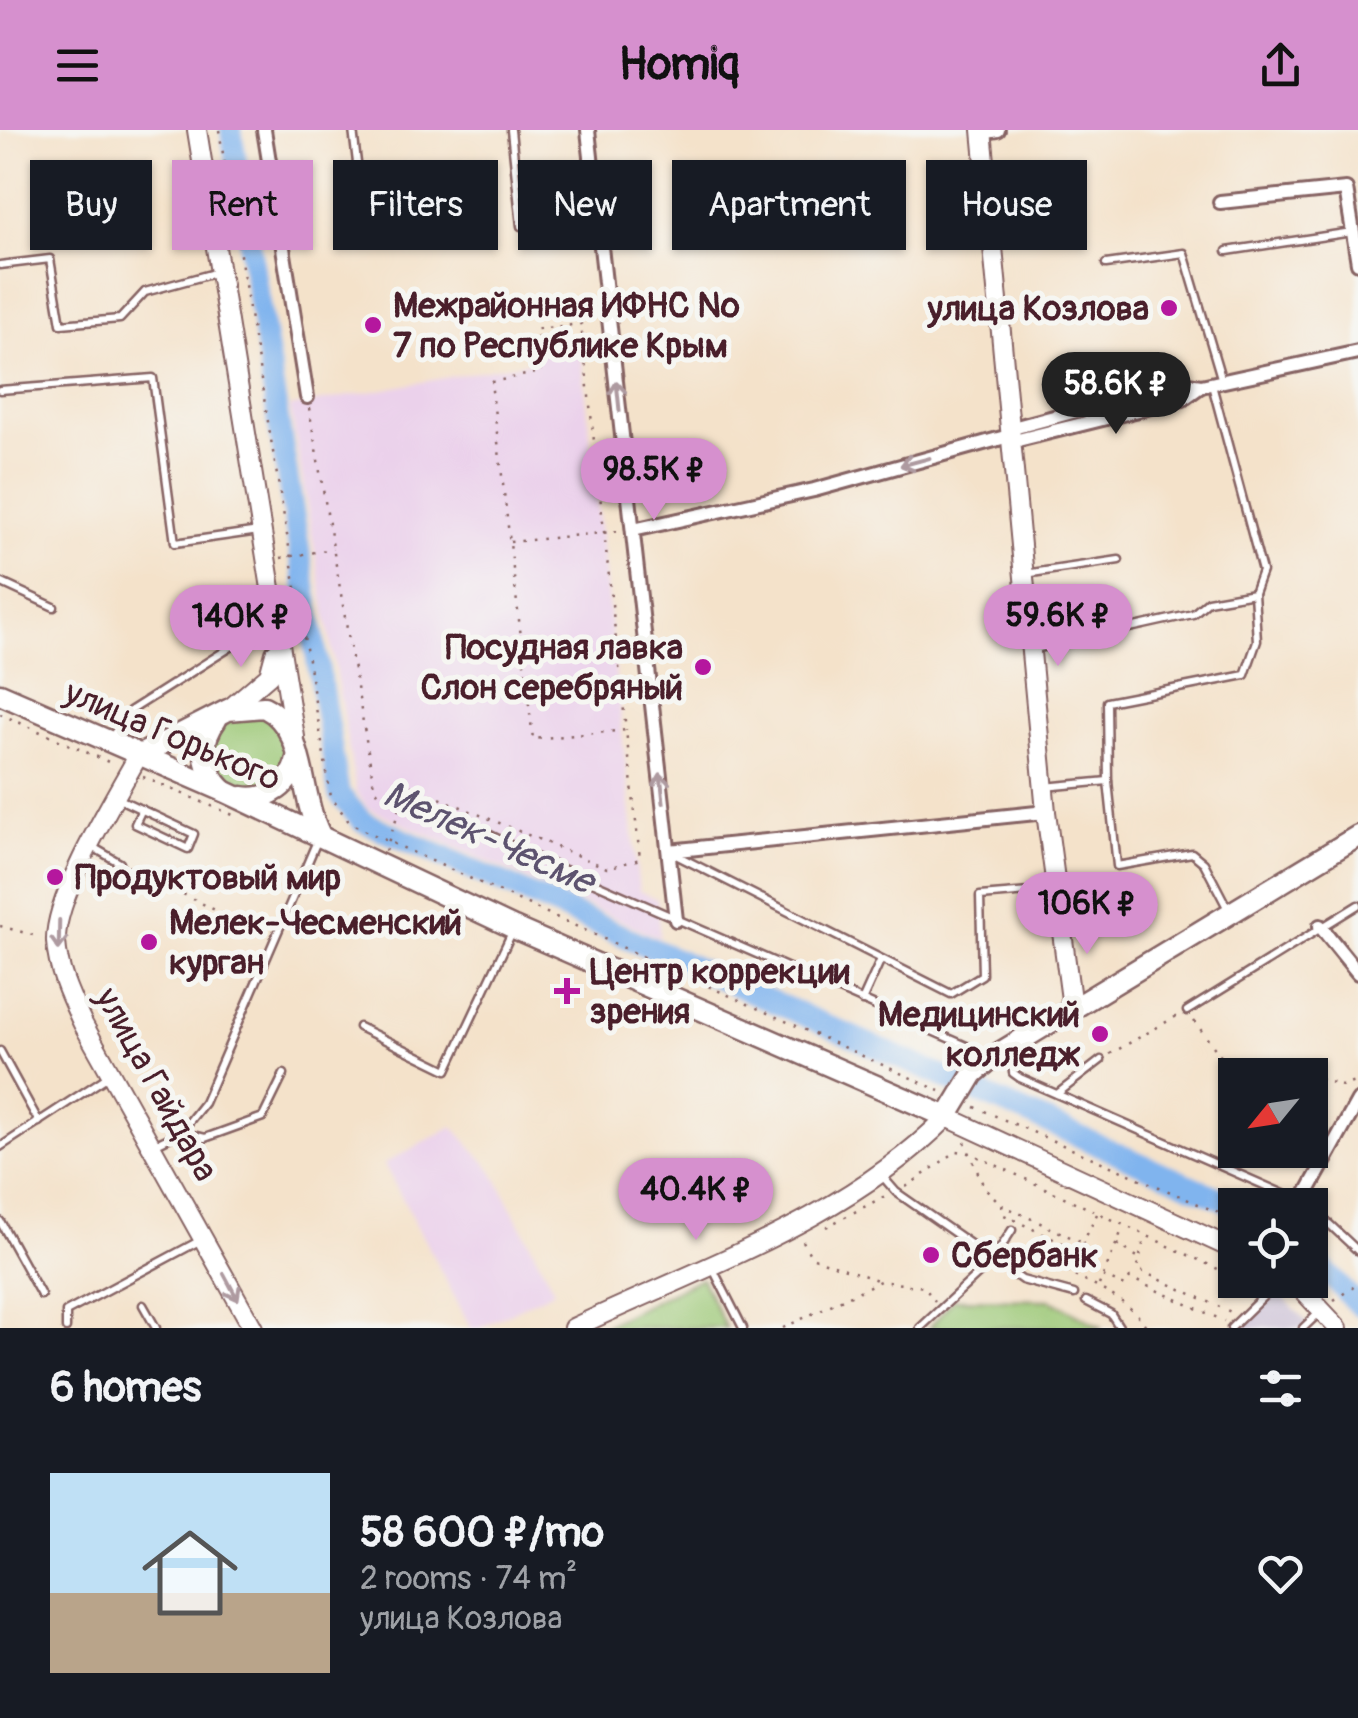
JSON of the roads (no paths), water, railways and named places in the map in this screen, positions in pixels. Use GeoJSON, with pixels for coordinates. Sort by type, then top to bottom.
{"type":"FeatureCollection","features":[{"type":"Feature","properties":{"kind":"main road"},"geometry":{"type":"LineString","coordinates":[[197,130],[273,620],[305,802],[320,835]]}},
{"type":"Feature","properties":{"kind":"main road"},"geometry":{"type":"LineString","coordinates":[[988,131],[1010,436],[1046,812],[1072,1008]]}},
{"type":"Feature","properties":{"kind":"main road"},"geometry":{"type":"LineString","coordinates":[[138,756],[223,714],[269,674],[277,642]]}},
{"type":"Feature","properties":{"kind":"main road","name":"улица Горького"},"geometry":{"type":"LineString","coordinates":[[0,694],[230,794],[514,928],[954,1109]]}},
{"type":"Feature","properties":{"kind":"main road"},"geometry":{"type":"LineString","coordinates":[[264,707],[288,724],[296,746],[288,780],[276,791],[252,799],[230,794],[207,770],[204,756],[204,742],[223,714],[264,707]]}},
{"type":"Feature","properties":{"kind":"main road","name":"улица Гайдара"},"geometry":{"type":"LineString","coordinates":[[138,756],[60,908],[56,941],[63,979],[253,1328]]}},
{"type":"Feature","properties":{"kind":"main road"},"geometry":{"type":"LineString","coordinates":[[573,1328],[843,1201],[908,1154],[954,1109],[973,1074],[993,1057],[1358,836]]}},
{"type":"Feature","properties":{"kind":"main road"},"geometry":{"type":"LineString","coordinates":[[954,1109],[968,1126],[1218,1242]]}},
{"type":"Feature","properties":{"kind":"main road"},"geometry":{"type":"LineString","coordinates":[[1318,1298],[1328,1305],[1338,1328]]}},
{"type":"Feature","properties":{"kind":"street"},"geometry":{"type":"LineString","coordinates":[[264,130],[307,397]]}},
{"type":"Feature","properties":{"kind":"street"},"geometry":{"type":"LineString","coordinates":[[588,130],[676,920]]}},
{"type":"Feature","properties":{"kind":"street"},"geometry":{"type":"LineString","coordinates":[[1220,202],[1346,188],[1358,263]]}},
{"type":"Feature","properties":{"kind":"street"},"geometry":{"type":"LineString","coordinates":[[634,530],[814,490],[1182,384],[1211,384],[1358,352]]}},
{"type":"Feature","properties":{"kind":"street"},"geometry":{"type":"LineString","coordinates":[[669,851],[1046,812]]}},
{"type":"Feature","properties":{"kind":"street"},"geometry":{"type":"LineString","coordinates":[[1320,926],[1358,973]]}},
{"type":"Feature","properties":{"kind":"street"},"geometry":{"type":"LineString","coordinates":[[1315,1188],[1358,1101]]}},
{"type":"Feature","properties":{"kind":"lane"},"geometry":{"type":"LineString","coordinates":[[353,130],[357,160]]}},
{"type":"Feature","properties":{"kind":"lane"},"geometry":{"type":"LineString","coordinates":[[511,130],[518,197]]}},
{"type":"Feature","properties":{"kind":"lane"},"geometry":{"type":"LineString","coordinates":[[1227,251],[1353,232]]}},
{"type":"Feature","properties":{"kind":"lane"},"geometry":{"type":"LineString","coordinates":[[1106,264],[1184,253],[1211,384],[1262,571],[1254,594],[1257,641],[1245,675],[1107,702],[1108,781],[1117,866],[1192,853],[1204,863],[1230,912]]}},
{"type":"Feature","properties":{"kind":"lane"},"geometry":{"type":"LineString","coordinates":[[0,265],[50,259],[62,324],[120,319],[145,292],[219,271]]}},
{"type":"Feature","properties":{"kind":"lane"},"geometry":{"type":"LineString","coordinates":[[0,390],[153,378],[175,543],[260,531]]}},
{"type":"Feature","properties":{"kind":"lane"},"geometry":{"type":"LineString","coordinates":[[1024,574],[1119,560]]}},
{"type":"Feature","properties":{"kind":"lane"},"geometry":{"type":"LineString","coordinates":[[0,582],[54,607]]}},
{"type":"Feature","properties":{"kind":"lane"},"geometry":{"type":"LineString","coordinates":[[1032,650],[1193,614],[1208,601],[1254,594]]}},
{"type":"Feature","properties":{"kind":"lane"},"geometry":{"type":"LineString","coordinates":[[107,743],[130,710],[273,620]]}},
{"type":"Feature","properties":{"kind":"lane"},"geometry":{"type":"LineString","coordinates":[[1044,787],[1108,781]]}},
{"type":"Feature","properties":{"kind":"lane"},"geometry":{"type":"LineString","coordinates":[[407,794],[676,920],[993,1057]]}},
{"type":"Feature","properties":{"kind":"lane"},"geometry":{"type":"LineString","coordinates":[[116,797],[142,809],[194,834],[188,848],[135,824],[142,809]]}},
{"type":"Feature","properties":{"kind":"lane"},"geometry":{"type":"LineString","coordinates":[[153,1145],[182,1132],[204,1103],[320,835]]}},
{"type":"Feature","properties":{"kind":"lane"},"geometry":{"type":"LineString","coordinates":[[92,846],[120,863]]}},
{"type":"Feature","properties":{"kind":"lane"},"geometry":{"type":"LineString","coordinates":[[669,851],[951,994],[982,975],[980,896],[1054,890]]}},
{"type":"Feature","properties":{"kind":"lane"},"geometry":{"type":"LineString","coordinates":[[1187,1011],[1358,905]]}},
{"type":"Feature","properties":{"kind":"lane"},"geometry":{"type":"LineString","coordinates":[[359,1028],[447,1070],[514,928]]}},
{"type":"Feature","properties":{"kind":"lane"},"geometry":{"type":"LineString","coordinates":[[862,1001],[882,958]]}},
{"type":"Feature","properties":{"kind":"lane"},"geometry":{"type":"LineString","coordinates":[[1017,1042],[1011,1062],[1014,1072],[1271,1188]]}},
{"type":"Feature","properties":{"kind":"lane"},"geometry":{"type":"LineString","coordinates":[[0,1051],[39,1122]]}},
{"type":"Feature","properties":{"kind":"lane"},"geometry":{"type":"LineString","coordinates":[[1057,1094],[1101,1060]]}},
{"type":"Feature","properties":{"kind":"lane"},"geometry":{"type":"LineString","coordinates":[[182,1132],[205,1138],[263,1117],[284,1074]]}},
{"type":"Feature","properties":{"kind":"lane"},"geometry":{"type":"LineString","coordinates":[[0,1147],[112,1075]]}},
{"type":"Feature","properties":{"kind":"lane"},"geometry":{"type":"LineString","coordinates":[[880,1174],[896,1192],[1022,1280],[1074,1294]]}},
{"type":"Feature","properties":{"kind":"lane"},"geometry":{"type":"LineString","coordinates":[[0,1220],[40,1295]]}},
{"type":"Feature","properties":{"kind":"lane"},"geometry":{"type":"LineString","coordinates":[[1328,1224],[1358,1252]]}},
{"type":"Feature","properties":{"kind":"lane"},"geometry":{"type":"LineString","coordinates":[[920,1328],[938,1306],[992,1261],[1012,1230]]}},
{"type":"Feature","properties":{"kind":"lane"},"geometry":{"type":"LineString","coordinates":[[66,1328],[66,1312],[204,1238]]}},
{"type":"Feature","properties":{"kind":"lane"},"geometry":{"type":"LineString","coordinates":[[710,1263],[743,1328]]}},
{"type":"Feature","properties":{"kind":"lane"},"geometry":{"type":"LineString","coordinates":[[1235,1322],[1261,1298]]}},
{"type":"Feature","properties":{"kind":"lane"},"geometry":{"type":"LineString","coordinates":[[1086,1301],[1110,1314],[1120,1328]]}},
{"type":"Feature","properties":{"kind":"lane"},"geometry":{"type":"LineString","coordinates":[[142,1305],[156,1328]]}},
{"type":"Feature","properties":{"kind":"lane"},"geometry":{"type":"LineString","coordinates":[[1304,1328],[1328,1305]]}},
{"type":"Feature","properties":{"kind":"waterway","name":"Мелек-Чесме"},"geometry":{"type":"LineString","coordinates":[[231,130],[339,794],[362,821],[1218,1198]]}},
{"type":"Feature","properties":{"kind":"waterway","name":"Мелек-Чесме"},"geometry":{"type":"LineString","coordinates":[[1328,1274],[1358,1305]]}},
{"type":"Feature","properties":{"kind":"place","name":"улица Козлова"},"geometry":{"type":"Point","coordinates":[1169,308]}},
{"type":"Feature","properties":{"kind":"place","name":"Межрайонная ИФНС № 7 по Республике Крым"},"geometry":{"type":"Point","coordinates":[373,325]}},
{"type":"Feature","properties":{"kind":"place","name":"Посудная лавка Слон серебряный"},"geometry":{"type":"Point","coordinates":[703,667]}},
{"type":"Feature","properties":{"kind":"place","name":"Продуктовый мир"},"geometry":{"type":"Point","coordinates":[55,877]}},
{"type":"Feature","properties":{"kind":"place","name":"Мелек-Чесменский курган"},"geometry":{"type":"Point","coordinates":[149,942]}},
{"type":"Feature","properties":{"kind":"place","name":"Центр коррекции зрения"},"geometry":{"type":"Point","coordinates":[567,991]}},
{"type":"Feature","properties":{"kind":"place","name":"Медицинский колледж"},"geometry":{"type":"Point","coordinates":[1100,1034]}},
{"type":"Feature","properties":{"kind":"place","name":"Сбербанк"},"geometry":{"type":"Point","coordinates":[931,1255]}}]}
